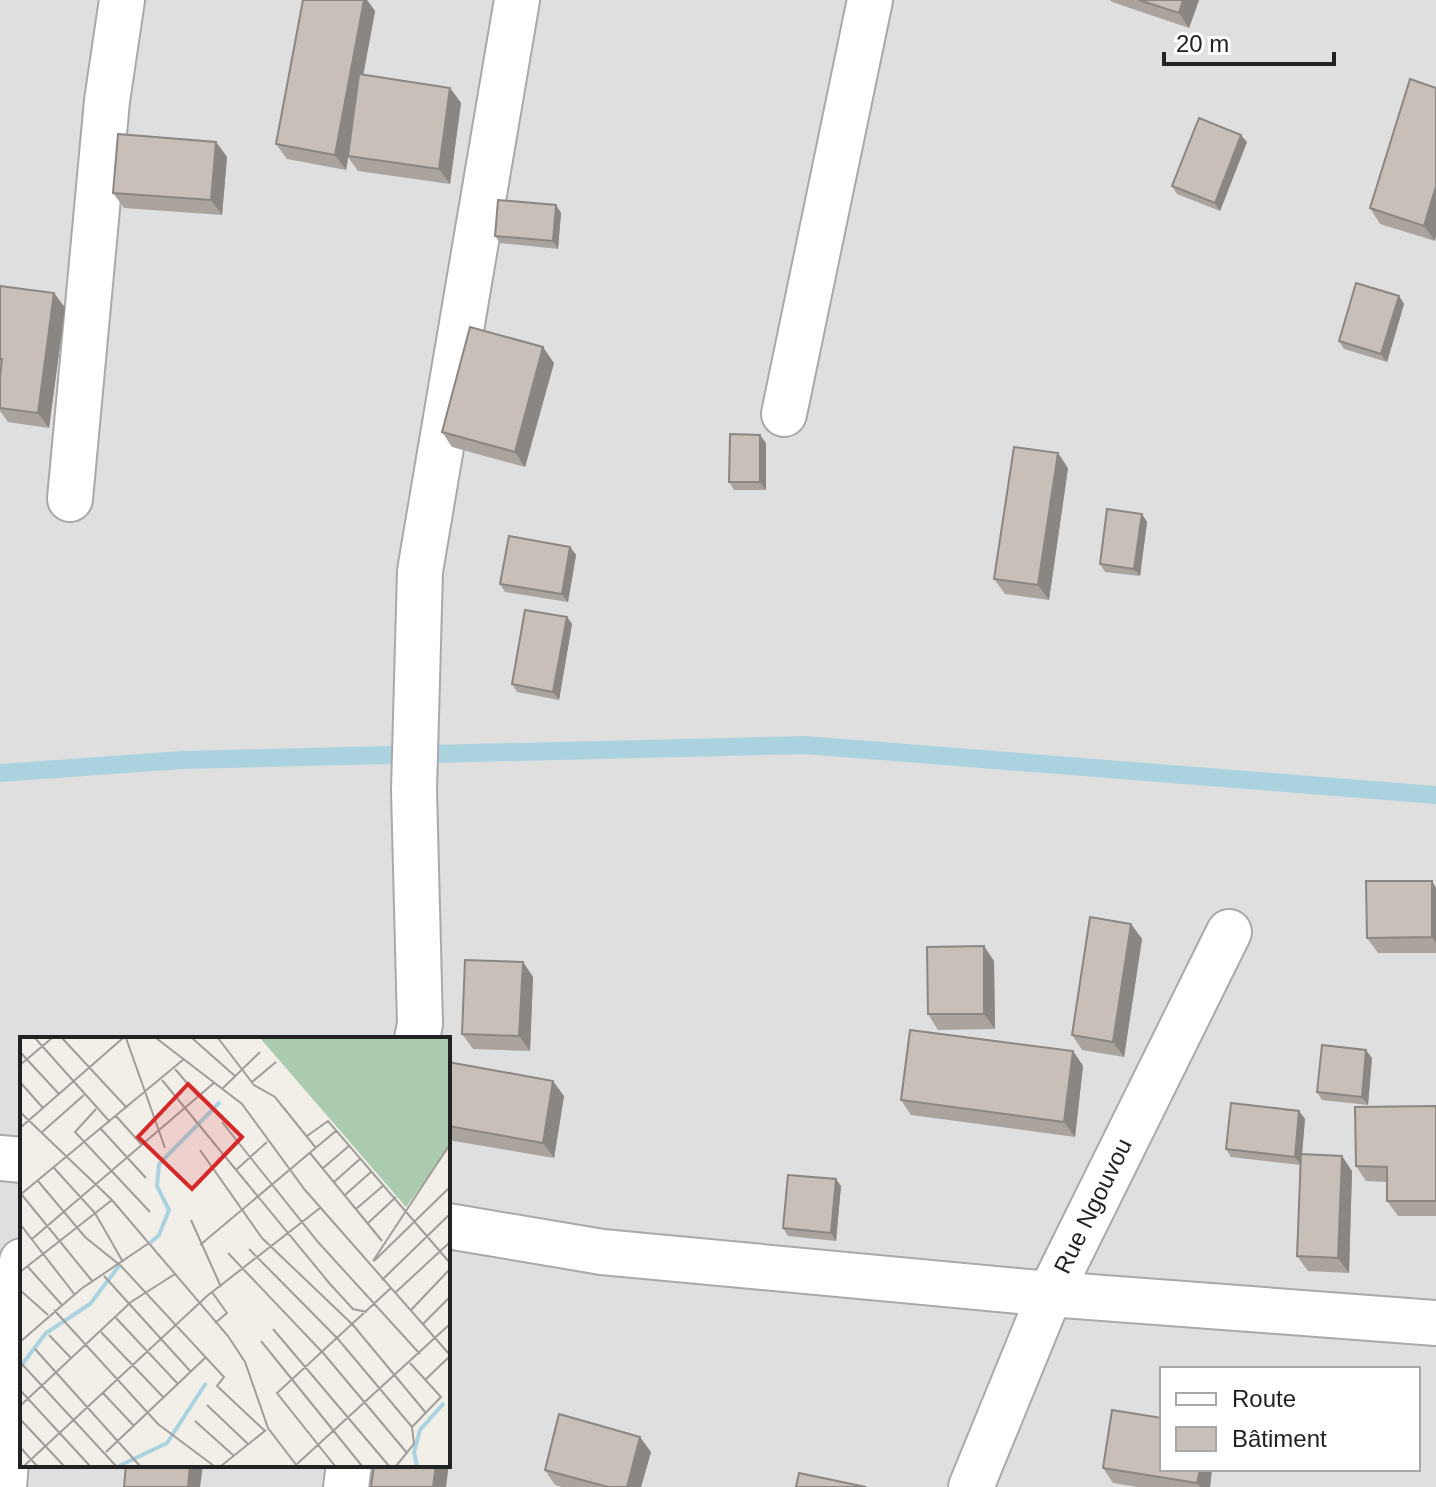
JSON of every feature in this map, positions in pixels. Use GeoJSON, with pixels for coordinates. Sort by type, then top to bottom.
{"type":"FeatureCollection","features":[{"type":"Feature","properties":{"kind":"street"},"geometry":{"type":"LineString","coordinates":[[70,499],[107,101],[122,0]]}},
{"type":"Feature","properties":{"kind":"street"},"geometry":{"type":"LineString","coordinates":[[417,1037],[420,1024],[414,790],[420,571],[517,0]]}},
{"type":"Feature","properties":{"kind":"street"},"geometry":{"type":"LineString","coordinates":[[784,414],[870,0]]}},
{"type":"Feature","properties":{"kind":"street","name":"Rue Ngouvou"},"geometry":{"type":"LineString","coordinates":[[971,1487],[1050,1294],[1229,932]]}},
{"type":"Feature","properties":{"kind":"street"},"geometry":{"type":"LineString","coordinates":[[0,1158],[20,1160]]}},
{"type":"Feature","properties":{"kind":"street"},"geometry":{"type":"LineString","coordinates":[[450,1226],[602,1252],[1050,1294],[1436,1323]]}},
{"type":"Feature","properties":{"kind":"street"},"geometry":{"type":"LineString","coordinates":[[4,1487],[20,1286]]}},
{"type":"Feature","properties":{"kind":"street"},"geometry":{"type":"LineString","coordinates":[[346,1487],[349,1467]]}},
{"type":"Feature","properties":{"kind":"shaded area"},"geometry":{"type":"Polygon","coordinates":[[[0,0],[1436,0],[1436,1487],[0,1487],[0,0]]]}},
{"type":"Feature","properties":{"kind":"building"},"geometry":{"type":"Polygon","coordinates":[[[303,0],[364,0],[335,155],[276,144],[303,0]]]}},
{"type":"Feature","properties":{"kind":"building"},"geometry":{"type":"Polygon","coordinates":[[[1139,0],[1183,0],[1179,13],[1139,0]]]}},
{"type":"Feature","properties":{"kind":"building"},"geometry":{"type":"Polygon","coordinates":[[[359,74],[450,88],[439,169],[348,156],[359,74]]]}},
{"type":"Feature","properties":{"kind":"building"},"geometry":{"type":"Polygon","coordinates":[[[1410,79],[1436,88],[1436,186],[1424,226],[1370,208],[1410,79]]]}},
{"type":"Feature","properties":{"kind":"building"},"geometry":{"type":"Polygon","coordinates":[[[1199,118],[1241,135],[1215,203],[1172,186],[1199,118]]]}},
{"type":"Feature","properties":{"kind":"building"},"geometry":{"type":"Polygon","coordinates":[[[118,134],[216,142],[211,200],[113,193],[118,134]]]}},
{"type":"Feature","properties":{"kind":"building"},"geometry":{"type":"Polygon","coordinates":[[[498,200],[556,205],[553,241],[495,236],[498,200]]]}},
{"type":"Feature","properties":{"kind":"building"},"geometry":{"type":"Polygon","coordinates":[[[1356,283],[1399,296],[1381,354],[1339,341],[1356,283]]]}},
{"type":"Feature","properties":{"kind":"building"},"geometry":{"type":"Polygon","coordinates":[[[0,286],[54,293],[38,413],[0,408],[0,286]]]}},
{"type":"Feature","properties":{"kind":"building"},"geometry":{"type":"Polygon","coordinates":[[[470,327],[543,347],[515,452],[442,432],[470,327]]]}},
{"type":"Feature","properties":{"kind":"building"},"geometry":{"type":"Polygon","coordinates":[[[730,434],[760,435],[760,482],[729,482],[730,434]]]}},
{"type":"Feature","properties":{"kind":"building"},"geometry":{"type":"Polygon","coordinates":[[[1014,447],[1058,453],[1038,585],[994,579],[1014,447]]]}},
{"type":"Feature","properties":{"kind":"building"},"geometry":{"type":"Polygon","coordinates":[[[1107,509],[1142,514],[1134,569],[1100,564],[1107,509]]]}},
{"type":"Feature","properties":{"kind":"building"},"geometry":{"type":"Polygon","coordinates":[[[509,536],[570,547],[562,594],[500,584],[509,536]]]}},
{"type":"Feature","properties":{"kind":"building"},"geometry":{"type":"Polygon","coordinates":[[[525,610],[567,617],[553,692],[512,684],[525,610]]]}},
{"type":"Feature","properties":{"kind":"building"},"geometry":{"type":"Polygon","coordinates":[[[1366,881],[1432,881],[1432,937],[1367,938],[1366,881]]]}},
{"type":"Feature","properties":{"kind":"building"},"geometry":{"type":"Polygon","coordinates":[[[1090,917],[1131,924],[1113,1042],[1072,1035],[1090,917]]]}},
{"type":"Feature","properties":{"kind":"building"},"geometry":{"type":"Polygon","coordinates":[[[984,946],[984,1014],[928,1014],[927,947],[984,946]]]}},
{"type":"Feature","properties":{"kind":"building"},"geometry":{"type":"Polygon","coordinates":[[[465,960],[523,962],[519,1036],[462,1034],[465,960]]]}},
{"type":"Feature","properties":{"kind":"building"},"geometry":{"type":"Polygon","coordinates":[[[910,1030],[1073,1051],[1064,1122],[901,1100],[910,1030]]]}},
{"type":"Feature","properties":{"kind":"building"},"geometry":{"type":"Polygon","coordinates":[[[1322,1045],[1366,1050],[1362,1097],[1317,1092],[1322,1045]]]}},
{"type":"Feature","properties":{"kind":"building"},"geometry":{"type":"Polygon","coordinates":[[[450,1062],[553,1081],[543,1143],[450,1126],[450,1062]]]}},
{"type":"Feature","properties":{"kind":"building"},"geometry":{"type":"Polygon","coordinates":[[[1231,1103],[1299,1111],[1295,1157],[1226,1149],[1231,1103]]]}},
{"type":"Feature","properties":{"kind":"building"},"geometry":{"type":"Polygon","coordinates":[[[1436,1106],[1436,1201],[1387,1201],[1387,1167],[1356,1166],[1355,1107],[1436,1106]]]}},
{"type":"Feature","properties":{"kind":"building"},"geometry":{"type":"Polygon","coordinates":[[[1301,1154],[1342,1156],[1338,1258],[1297,1256],[1301,1154]]]}},
{"type":"Feature","properties":{"kind":"building"},"geometry":{"type":"Polygon","coordinates":[[[788,1175],[836,1179],[831,1233],[783,1228],[788,1175]]]}},
{"type":"Feature","properties":{"kind":"building"},"geometry":{"type":"Polygon","coordinates":[[[1112,1410],[1160,1418],[1160,1471],[1200,1471],[1197,1483],[1103,1468],[1112,1410]]]}},
{"type":"Feature","properties":{"kind":"building"},"geometry":{"type":"Polygon","coordinates":[[[559,1414],[640,1437],[627,1487],[608,1487],[545,1470],[559,1414]]]}},
{"type":"Feature","properties":{"kind":"building"},"geometry":{"type":"Polygon","coordinates":[[[126,1467],[190,1467],[188,1487],[124,1487],[126,1467]]]}},
{"type":"Feature","properties":{"kind":"building"},"geometry":{"type":"Polygon","coordinates":[[[374,1467],[436,1467],[433,1487],[371,1487],[374,1467]]]}},
{"type":"Feature","properties":{"kind":"building"},"geometry":{"type":"Polygon","coordinates":[[[799,1473],[866,1487],[796,1487],[799,1473]]]}},
{"type":"Feature","properties":{"kind":"waterway"},"geometry":{"type":"LineString","coordinates":[[0,773],[182,760],[805,745],[1436,795]]}}]}
